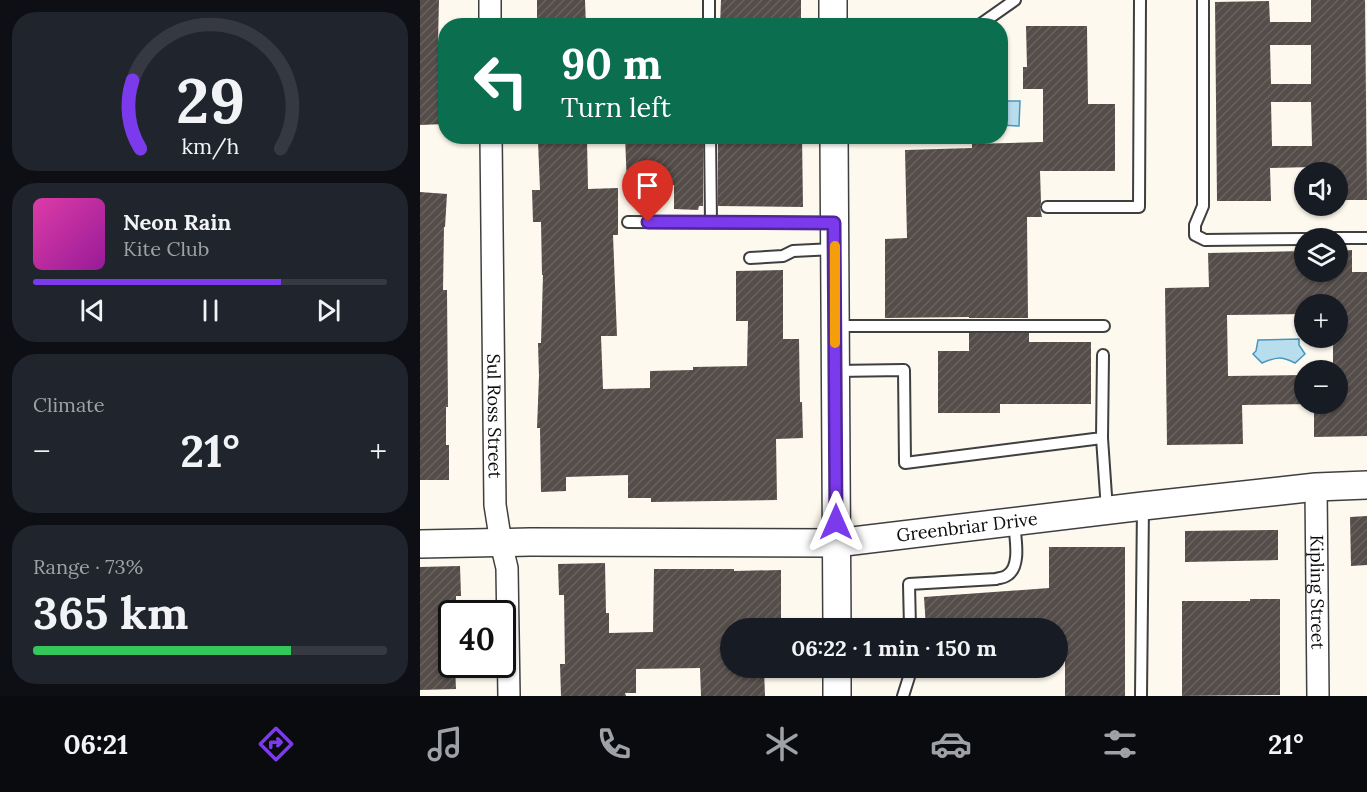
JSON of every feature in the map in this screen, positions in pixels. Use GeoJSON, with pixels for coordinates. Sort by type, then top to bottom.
{"type":"FeatureCollection","features":[{"type":"Feature","properties":{"kind":"street"},"geometry":{"type":"LineString","coordinates":[[490,0],[490,18]]}},
{"type":"Feature","properties":{"kind":"street"},"geometry":{"type":"LineString","coordinates":[[833,0],[833,18]]}},
{"type":"Feature","properties":{"kind":"street","name":"Sul Ross Street"},"geometry":{"type":"LineString","coordinates":[[491,144],[495,505],[507,568],[509,696]]}},
{"type":"Feature","properties":{"kind":"street"},"geometry":{"type":"LineString","coordinates":[[834,144],[837,618]]}},
{"type":"Feature","properties":{"kind":"street","name":"Greenbriar Drive"},"geometry":{"type":"LineString","coordinates":[[420,544],[836,543],[1316,487],[1367,485]]}},
{"type":"Feature","properties":{"kind":"street","name":"Kipling Street"},"geometry":{"type":"LineString","coordinates":[[1316,487],[1317,696]]}},
{"type":"Feature","properties":{"kind":"street"},"geometry":{"type":"LineString","coordinates":[[837,678],[837,696]]}},
{"type":"Feature","properties":{"kind":"lane"},"geometry":{"type":"LineString","coordinates":[[709,0],[709,18]]}},
{"type":"Feature","properties":{"kind":"lane"},"geometry":{"type":"LineString","coordinates":[[989,18],[1015,0]]}},
{"type":"Feature","properties":{"kind":"lane"},"geometry":{"type":"LineString","coordinates":[[1047,207],[1139,207],[1140,0]]}},
{"type":"Feature","properties":{"kind":"lane"},"geometry":{"type":"LineString","coordinates":[[1203,0],[1203,207],[1195,225],[1195,235],[1205,240],[1294,239]]}},
{"type":"Feature","properties":{"kind":"lane"},"geometry":{"type":"LineString","coordinates":[[710,144],[711,222]]}},
{"type":"Feature","properties":{"kind":"lane"},"geometry":{"type":"LineString","coordinates":[[628,222],[834,223]]}},
{"type":"Feature","properties":{"kind":"lane"},"geometry":{"type":"LineString","coordinates":[[1348,238],[1367,238]]}},
{"type":"Feature","properties":{"kind":"lane"},"geometry":{"type":"LineString","coordinates":[[750,258],[783,256],[793,251],[835,249]]}},
{"type":"Feature","properties":{"kind":"lane"},"geometry":{"type":"LineString","coordinates":[[835,326],[1104,326]]}},
{"type":"Feature","properties":{"kind":"lane"},"geometry":{"type":"LineString","coordinates":[[1102,355],[1102,438],[1107,510]]}},
{"type":"Feature","properties":{"kind":"lane"},"geometry":{"type":"LineString","coordinates":[[835,371],[904,370],[905,463],[1102,438]]}},
{"type":"Feature","properties":{"kind":"lane"},"geometry":{"type":"LineString","coordinates":[[1141,696],[1143,506]]}},
{"type":"Feature","properties":{"kind":"lane"},"geometry":{"type":"LineString","coordinates":[[910,618],[909,584],[996,579],[1007,576],[1013,569],[1017,554],[1014,522]]}},
{"type":"Feature","properties":{"kind":"lane"},"geometry":{"type":"LineString","coordinates":[[903,696],[909,678]]}},
{"type":"Feature","properties":{"kind":"water"},"geometry":{"type":"Polygon","coordinates":[[[1008,101],[1020,101],[1019,126],[1008,125],[1008,101]]]}},
{"type":"Feature","properties":{"kind":"water"},"geometry":{"type":"Polygon","coordinates":[[[1294,339],[1294,348],[1301,348],[1305,354],[1298,360],[1294,360],[1294,363],[1278,358],[1262,363],[1253,354],[1256,351],[1258,340],[1294,339]]]}},
{"type":"Feature","properties":{"kind":"building"},"geometry":{"type":"Polygon","coordinates":[[[420,0],[439,0],[438,124],[420,125],[420,0]]]}},
{"type":"Feature","properties":{"kind":"building"},"geometry":{"type":"Polygon","coordinates":[[[537,0],[585,0],[586,18],[537,18],[537,0]]]}},
{"type":"Feature","properties":{"kind":"building"},"geometry":{"type":"Polygon","coordinates":[[[721,0],[801,0],[801,18],[720,18],[721,0]]]}},
{"type":"Feature","properties":{"kind":"building"},"geometry":{"type":"Polygon","coordinates":[[[1311,0],[1365,0],[1367,200],[1348,200],[1348,162],[1294,162],[1294,167],[1270,168],[1271,201],[1217,201],[1215,2],[1269,1],[1270,22],[1311,22],[1311,0]],[[1270,45],[1271,84],[1311,84],[1311,45],[1270,45]],[[1271,102],[1272,146],[1312,146],[1311,102],[1271,102]]]}},
{"type":"Feature","properties":{"kind":"building"},"geometry":{"type":"Polygon","coordinates":[[[1026,26],[1087,26],[1088,104],[1115,104],[1115,171],[1040,171],[1042,217],[1027,217],[1028,318],[885,318],[885,239],[907,238],[905,150],[972,148],[972,144],[1043,142],[1043,89],[1023,89],[1023,67],[1027,67],[1026,26]]]}},
{"type":"Feature","properties":{"kind":"building"},"geometry":{"type":"Polygon","coordinates":[[[538,144],[587,144],[588,189],[618,188],[618,235],[613,235],[617,336],[601,336],[603,389],[650,388],[650,371],[747,366],[748,321],[736,321],[736,271],[783,270],[783,339],[799,339],[803,438],[776,439],[777,500],[651,502],[651,498],[628,498],[628,475],[566,477],[566,491],[541,492],[540,428],[537,428],[538,343],[541,343],[543,275],[541,222],[533,222],[532,190],[540,190],[538,144]]]}},
{"type":"Feature","properties":{"kind":"building"},"geometry":{"type":"Polygon","coordinates":[[[625,144],[703,144],[703,206],[699,206],[698,210],[674,209],[674,185],[627,186],[625,144]]]}},
{"type":"Feature","properties":{"kind":"building"},"geometry":{"type":"Polygon","coordinates":[[[718,144],[802,144],[803,207],[718,206],[718,144]]]}},
{"type":"Feature","properties":{"kind":"building"},"geometry":{"type":"Polygon","coordinates":[[[420,192],[447,194],[443,290],[447,290],[446,445],[449,445],[449,480],[420,480],[420,192]]]}},
{"type":"Feature","properties":{"kind":"building"},"geometry":{"type":"Polygon","coordinates":[[[1348,250],[1352,250],[1352,272],[1367,272],[1367,436],[1314,437],[1314,414],[1348,414],[1348,360],[1333,360],[1333,348],[1348,348],[1348,294],[1294,294],[1294,314],[1227,315],[1228,376],[1294,375],[1294,404],[1242,405],[1243,444],[1167,445],[1165,288],[1209,287],[1208,253],[1294,251],[1294,282],[1348,282],[1348,250]]]}},
{"type":"Feature","properties":{"kind":"building"},"geometry":{"type":"Polygon","coordinates":[[[969,333],[1029,333],[1029,342],[1091,342],[1091,404],[1000,404],[1000,413],[938,413],[938,351],[969,351],[969,333]]]}},
{"type":"Feature","properties":{"kind":"building"},"geometry":{"type":"Polygon","coordinates":[[[1367,516],[1367,565],[1351,566],[1350,517],[1367,516]]]}},
{"type":"Feature","properties":{"kind":"building"},"geometry":{"type":"Polygon","coordinates":[[[1278,530],[1278,560],[1185,562],[1185,531],[1278,530]]]}},
{"type":"Feature","properties":{"kind":"building"},"geometry":{"type":"Polygon","coordinates":[[[1049,547],[1125,547],[1125,696],[1065,696],[1065,678],[1068,678],[1068,618],[925,618],[924,597],[1049,588],[1049,547]]]}},
{"type":"Feature","properties":{"kind":"building"},"geometry":{"type":"Polygon","coordinates":[[[605,563],[606,613],[609,613],[609,633],[653,632],[654,569],[781,570],[781,618],[720,618],[720,678],[764,678],[765,696],[701,696],[700,668],[636,669],[636,693],[625,693],[626,696],[561,696],[560,664],[565,664],[564,595],[559,595],[558,564],[605,563]]]}},
{"type":"Feature","properties":{"kind":"building"},"geometry":{"type":"Polygon","coordinates":[[[460,566],[461,596],[456,596],[456,600],[438,600],[438,678],[456,678],[456,689],[420,690],[420,567],[460,566]]]}},
{"type":"Feature","properties":{"kind":"building"},"geometry":{"type":"Polygon","coordinates":[[[1250,599],[1280,599],[1280,695],[1182,696],[1182,601],[1250,601],[1250,599]]]}},
{"type":"Feature","properties":{"kind":"slow traffic"},"geometry":{"type":"LineString","coordinates":[[835,246],[835,343]]}},
{"type":"Feature","properties":{"kind":"route"},"geometry":{"type":"LineString","coordinates":[[648,222],[834,223],[836,522]]}}]}
